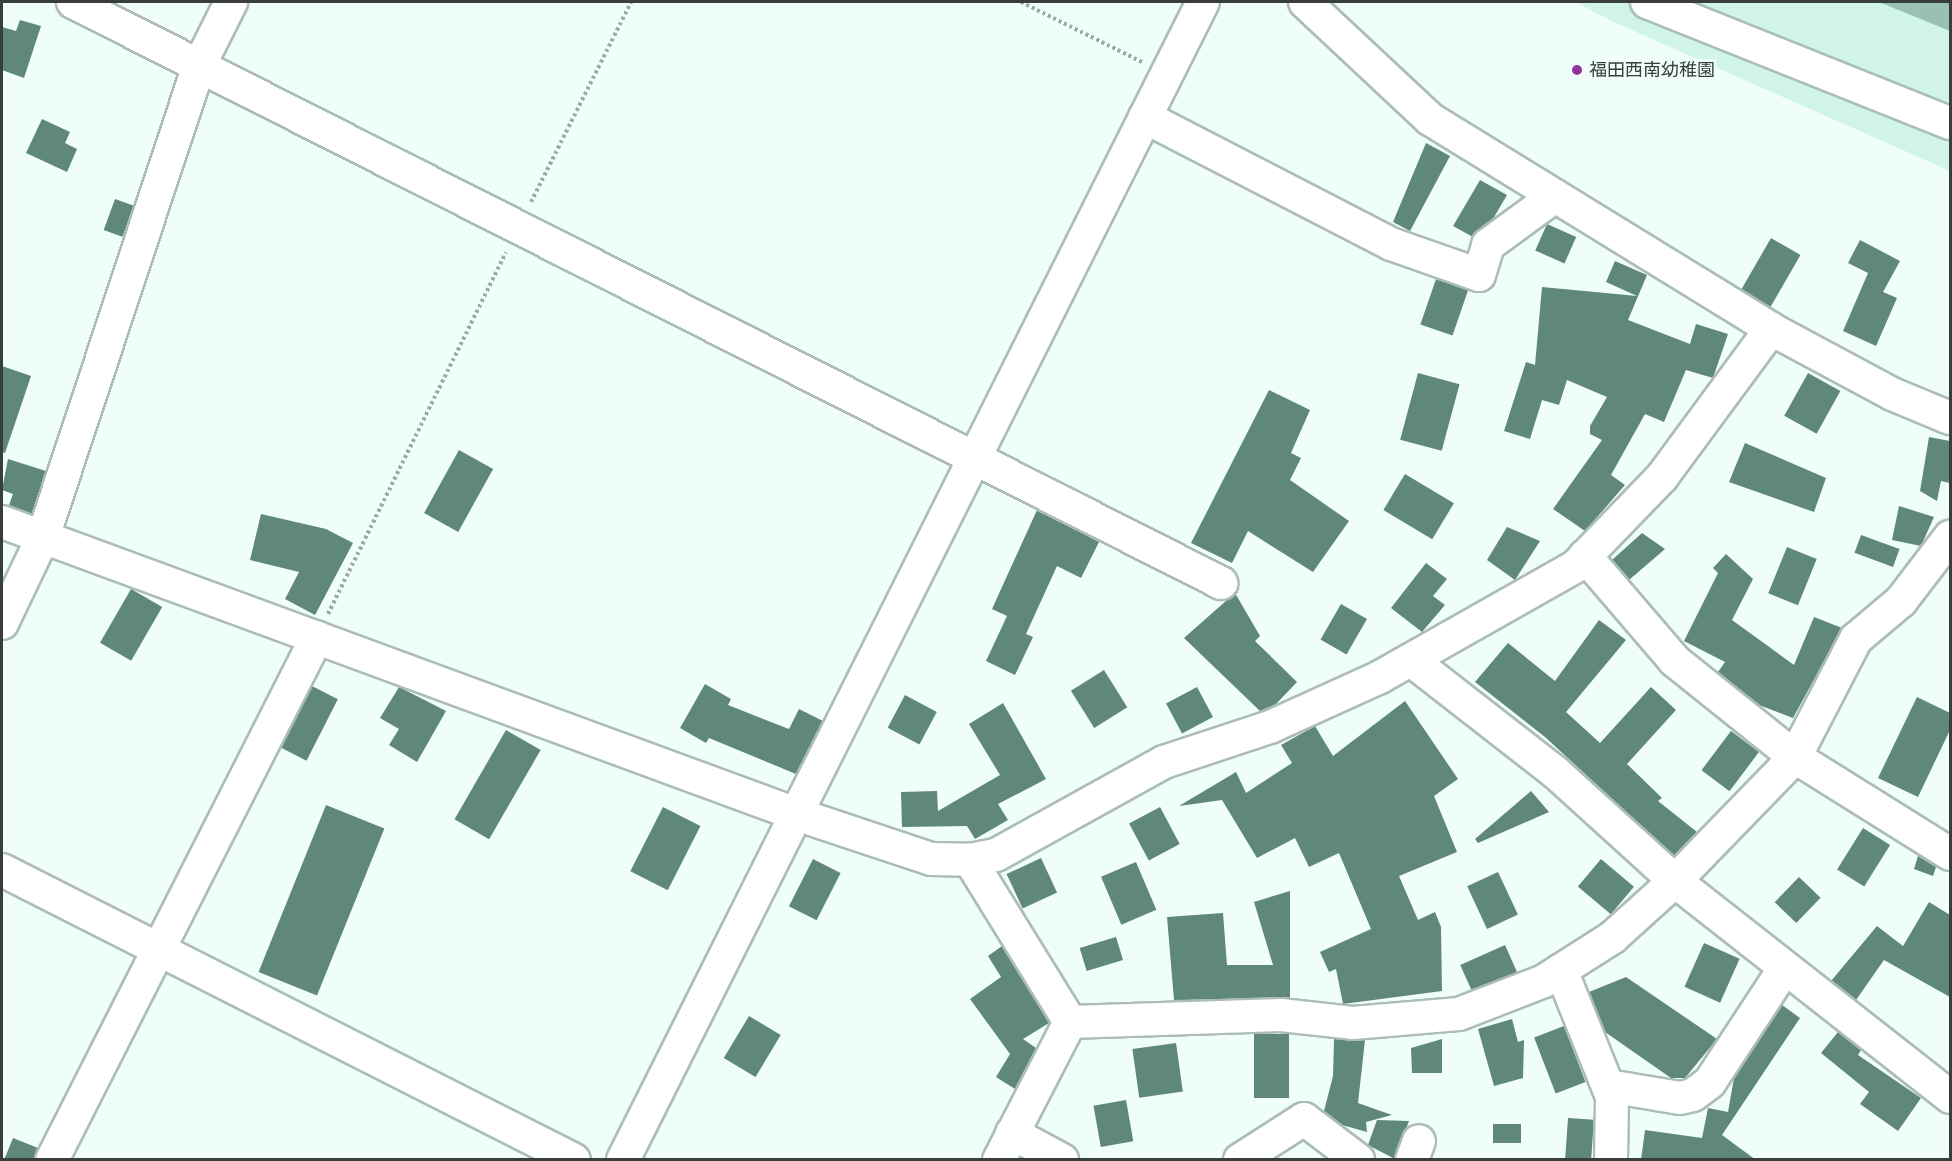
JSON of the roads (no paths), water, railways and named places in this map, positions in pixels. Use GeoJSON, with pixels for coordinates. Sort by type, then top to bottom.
{"type":"FeatureCollection","features":[{"type":"Feature","properties":{"kind":"street"},"geometry":{"type":"LineString","coordinates":[[72,2],[517,230],[1221,583]]}},
{"type":"Feature","properties":{"kind":"street"},"geometry":{"type":"LineString","coordinates":[[2,623],[43,537],[199,66],[231,2]]}},
{"type":"Feature","properties":{"kind":"street"},"geometry":{"type":"LineString","coordinates":[[623,1160],[1203,2]]}},
{"type":"Feature","properties":{"kind":"street"},"geometry":{"type":"LineString","coordinates":[[1305,2],[1430,119],[1770,329],[1892,394],[1950,418]]}},
{"type":"Feature","properties":{"kind":"street"},"geometry":{"type":"LineString","coordinates":[[1647,2],[1950,123]]}},
{"type":"Feature","properties":{"kind":"street"},"geometry":{"type":"LineString","coordinates":[[1145,117],[1391,244],[1479,275],[1488,245],[1555,196]]}},
{"type":"Feature","properties":{"kind":"street"},"geometry":{"type":"LineString","coordinates":[[2,522],[796,814],[931,859],[970,860],[996,855],[1164,762],[1270,727],[1411,660],[1499,613],[1585,556],[1662,477],[1770,329]]}},
{"type":"Feature","properties":{"kind":"street"},"geometry":{"type":"LineString","coordinates":[[1070,1022],[1188,1015],[1407,1020],[1459,1014],[1561,970],[1613,937],[1675,881],[1795,757],[1856,639],[1901,601],[1950,537]]}},
{"type":"Feature","properties":{"kind":"street"},"geometry":{"type":"LineString","coordinates":[[1585,556],[1675,662],[1795,757],[1950,854]]}},
{"type":"Feature","properties":{"kind":"street"},"geometry":{"type":"LineString","coordinates":[[52,1160],[317,638]]}},
{"type":"Feature","properties":{"kind":"street"},"geometry":{"type":"LineString","coordinates":[[1411,660],[1555,772],[1675,881],[1950,1097]]}},
{"type":"Feature","properties":{"kind":"street"},"geometry":{"type":"LineString","coordinates":[[970,860],[1070,1022]]}},
{"type":"Feature","properties":{"kind":"street"},"geometry":{"type":"LineString","coordinates":[[2,870],[574,1160]]}},
{"type":"Feature","properties":{"kind":"street"},"geometry":{"type":"LineString","coordinates":[[1608,1086],[1680,1098],[1693,1095],[1710,1082],[1785,968]]}},
{"type":"Feature","properties":{"kind":"street"},"geometry":{"type":"LineString","coordinates":[[1561,970],[1608,1086],[1614,1131],[1611,1160]]}},
{"type":"Feature","properties":{"kind":"street"},"geometry":{"type":"LineString","coordinates":[[1062,1160],[1005,1146],[1070,1022]]}},
{"type":"Feature","properties":{"kind":"street"},"geometry":{"type":"LineString","coordinates":[[1240,1160],[1304,1119],[1358,1160]]}},
{"type":"Feature","properties":{"kind":"place","name":"福田西南幼稚園"},"geometry":{"type":"Point","coordinates":[1577,70]}}]}
